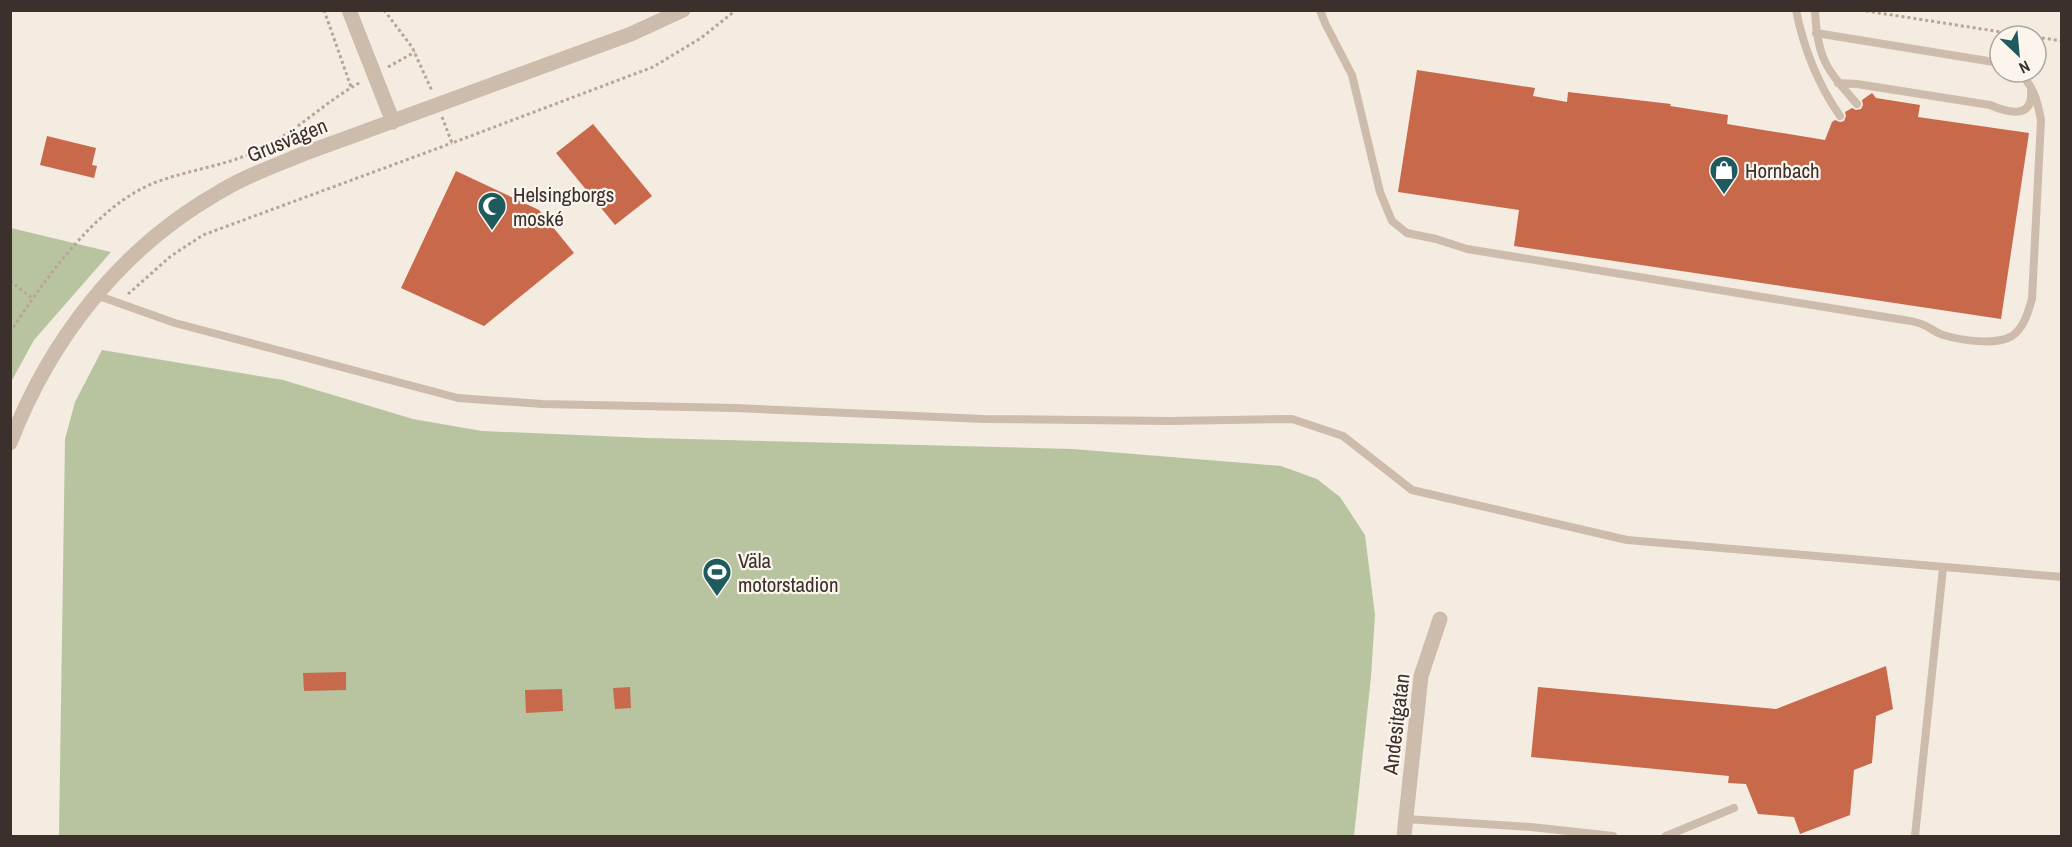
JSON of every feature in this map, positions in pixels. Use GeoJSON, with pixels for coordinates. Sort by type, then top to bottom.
{"type":"FeatureCollection","features":[{"type":"Feature","properties":{"kind":"street"},"geometry":{"type":"LineString","coordinates":[[349,10],[393,122]]}},
{"type":"Feature","properties":{"kind":"street","name":"Grusvägen"},"geometry":{"type":"LineString","coordinates":[[10,443],[46,364],[95,295],[132,256],[159,233],[217,193],[254,174],[303,154],[631,34],[683,10]]}},
{"type":"Feature","properties":{"kind":"street","name":"Andesitgatan"},"geometry":{"type":"LineString","coordinates":[[1404,837],[1421,676],[1440,619]]}},
{"type":"Feature","properties":{"kind":"lane"},"geometry":{"type":"LineString","coordinates":[[1320,10],[1324,23],[1352,75],[1380,192],[1392,221],[1407,233],[1467,249],[1904,320],[1924,324],[1940,334],[1971,341],[2010,337],[2019,329],[2028,313],[2032,299],[2041,120],[2039,106],[2030,86]]}},
{"type":"Feature","properties":{"kind":"lane"},"geometry":{"type":"LineString","coordinates":[[1796,10],[1807,55],[1826,95],[1840,116]]}},
{"type":"Feature","properties":{"kind":"lane"},"geometry":{"type":"LineString","coordinates":[[1815,10],[1816,33],[1824,63],[1857,104]]}},
{"type":"Feature","properties":{"kind":"lane"},"geometry":{"type":"LineString","coordinates":[[1816,33],[1988,61]]}},
{"type":"Feature","properties":{"kind":"lane"},"geometry":{"type":"LineString","coordinates":[[1838,83],[1990,105],[2004,111],[2019,112],[2028,106],[2031,100],[2030,86]]}},
{"type":"Feature","properties":{"kind":"lane"},"geometry":{"type":"LineString","coordinates":[[95,295],[175,323],[458,398],[542,404],[735,408],[984,419],[1169,421],[1292,419],[1343,436],[1412,490],[1627,540],[2061,577]]}},
{"type":"Feature","properties":{"kind":"lane"},"geometry":{"type":"LineString","coordinates":[[1915,837],[1943,568]]}},
{"type":"Feature","properties":{"kind":"lane"},"geometry":{"type":"LineString","coordinates":[[1665,837],[1734,808]]}},
{"type":"Feature","properties":{"kind":"lane"},"geometry":{"type":"LineString","coordinates":[[1406,819],[1531,827],[1613,837]]}},
{"type":"Feature","properties":{"kind":"path"},"geometry":{"type":"LineString","coordinates":[[324,10],[351,87]]}},
{"type":"Feature","properties":{"kind":"path"},"geometry":{"type":"LineString","coordinates":[[1860,10],[1988,30]]}},
{"type":"Feature","properties":{"kind":"path"},"geometry":{"type":"LineString","coordinates":[[10,332],[50,274],[82,238],[133,194],[155,183],[228,163],[261,149],[290,133],[351,87],[415,52]]}},
{"type":"Feature","properties":{"kind":"path"},"geometry":{"type":"LineString","coordinates":[[119,303],[164,261],[203,235],[452,143]]}},
{"type":"Feature","properties":{"kind":"path"},"geometry":{"type":"LineString","coordinates":[[10,281],[33,298]]}},
{"type":"Feature","properties":{"kind":"green space"},"geometry":{"type":"Polygon","coordinates":[[[11,228],[111,252],[34,340],[11,382],[11,228]]]}},
{"type":"Feature","properties":{"kind":"green space","name":"Väla motorstadion"},"geometry":{"type":"Polygon","coordinates":[[[102,350],[283,380],[413,419],[482,431],[648,438],[1073,449],[1281,466],[1317,479],[1340,497],[1365,535],[1375,615],[1371,677],[1354,836],[59,836],[65,439],[75,402],[102,350]]]}},
{"type":"Feature","properties":{"kind":"building","name":"Hornbach"},"geometry":{"type":"Polygon","coordinates":[[[1417,70],[1535,88],[1533,96],[1567,102],[1568,92],[1671,104],[1670,106],[1728,115],[1727,124],[1825,140],[1832,122],[1844,121],[1845,112],[1852,108],[1861,109],[1862,100],[1872,93],[1876,98],[1920,105],[1918,117],[2029,133],[2001,319],[1514,246],[1519,210],[1398,192],[1417,70]]]}},
{"type":"Feature","properties":{"kind":"building"},"geometry":{"type":"Polygon","coordinates":[[[593,124],[652,196],[615,225],[556,153],[593,124]]]}},
{"type":"Feature","properties":{"kind":"building"},"geometry":{"type":"Polygon","coordinates":[[[47,136],[96,148],[92,165],[97,166],[94,178],[40,165],[47,136]]]}},
{"type":"Feature","properties":{"kind":"building","name":"Helsingborgs moské"},"geometry":{"type":"Polygon","coordinates":[[[456,171],[539,210],[574,253],[484,326],[401,288],[456,171]]]}},
{"type":"Feature","properties":{"kind":"building"},"geometry":{"type":"Polygon","coordinates":[[[1886,666],[1893,709],[1876,716],[1872,763],[1854,770],[1850,815],[1800,834],[1794,817],[1758,814],[1746,784],[1728,783],[1729,776],[1531,757],[1538,687],[1776,709],[1886,666]]]}},
{"type":"Feature","properties":{"kind":"building"},"geometry":{"type":"Polygon","coordinates":[[[346,672],[346,690],[304,691],[303,673],[346,672]]]}},
{"type":"Feature","properties":{"kind":"building"},"geometry":{"type":"Polygon","coordinates":[[[630,687],[631,708],[615,709],[613,688],[630,687]]]}},
{"type":"Feature","properties":{"kind":"building"},"geometry":{"type":"Polygon","coordinates":[[[562,689],[563,711],[526,713],[525,690],[562,689]]]}},
{"type":"Feature","properties":{"kind":"place","name":"Hornbach"},"geometry":{"type":"Point","coordinates":[1724,196]}},
{"type":"Feature","properties":{"kind":"place","name":"Helsingborgs moské"},"geometry":{"type":"Point","coordinates":[492,232]}},
{"type":"Feature","properties":{"kind":"place","name":"Väla motorstadion"},"geometry":{"type":"Point","coordinates":[717,598]}}]}
